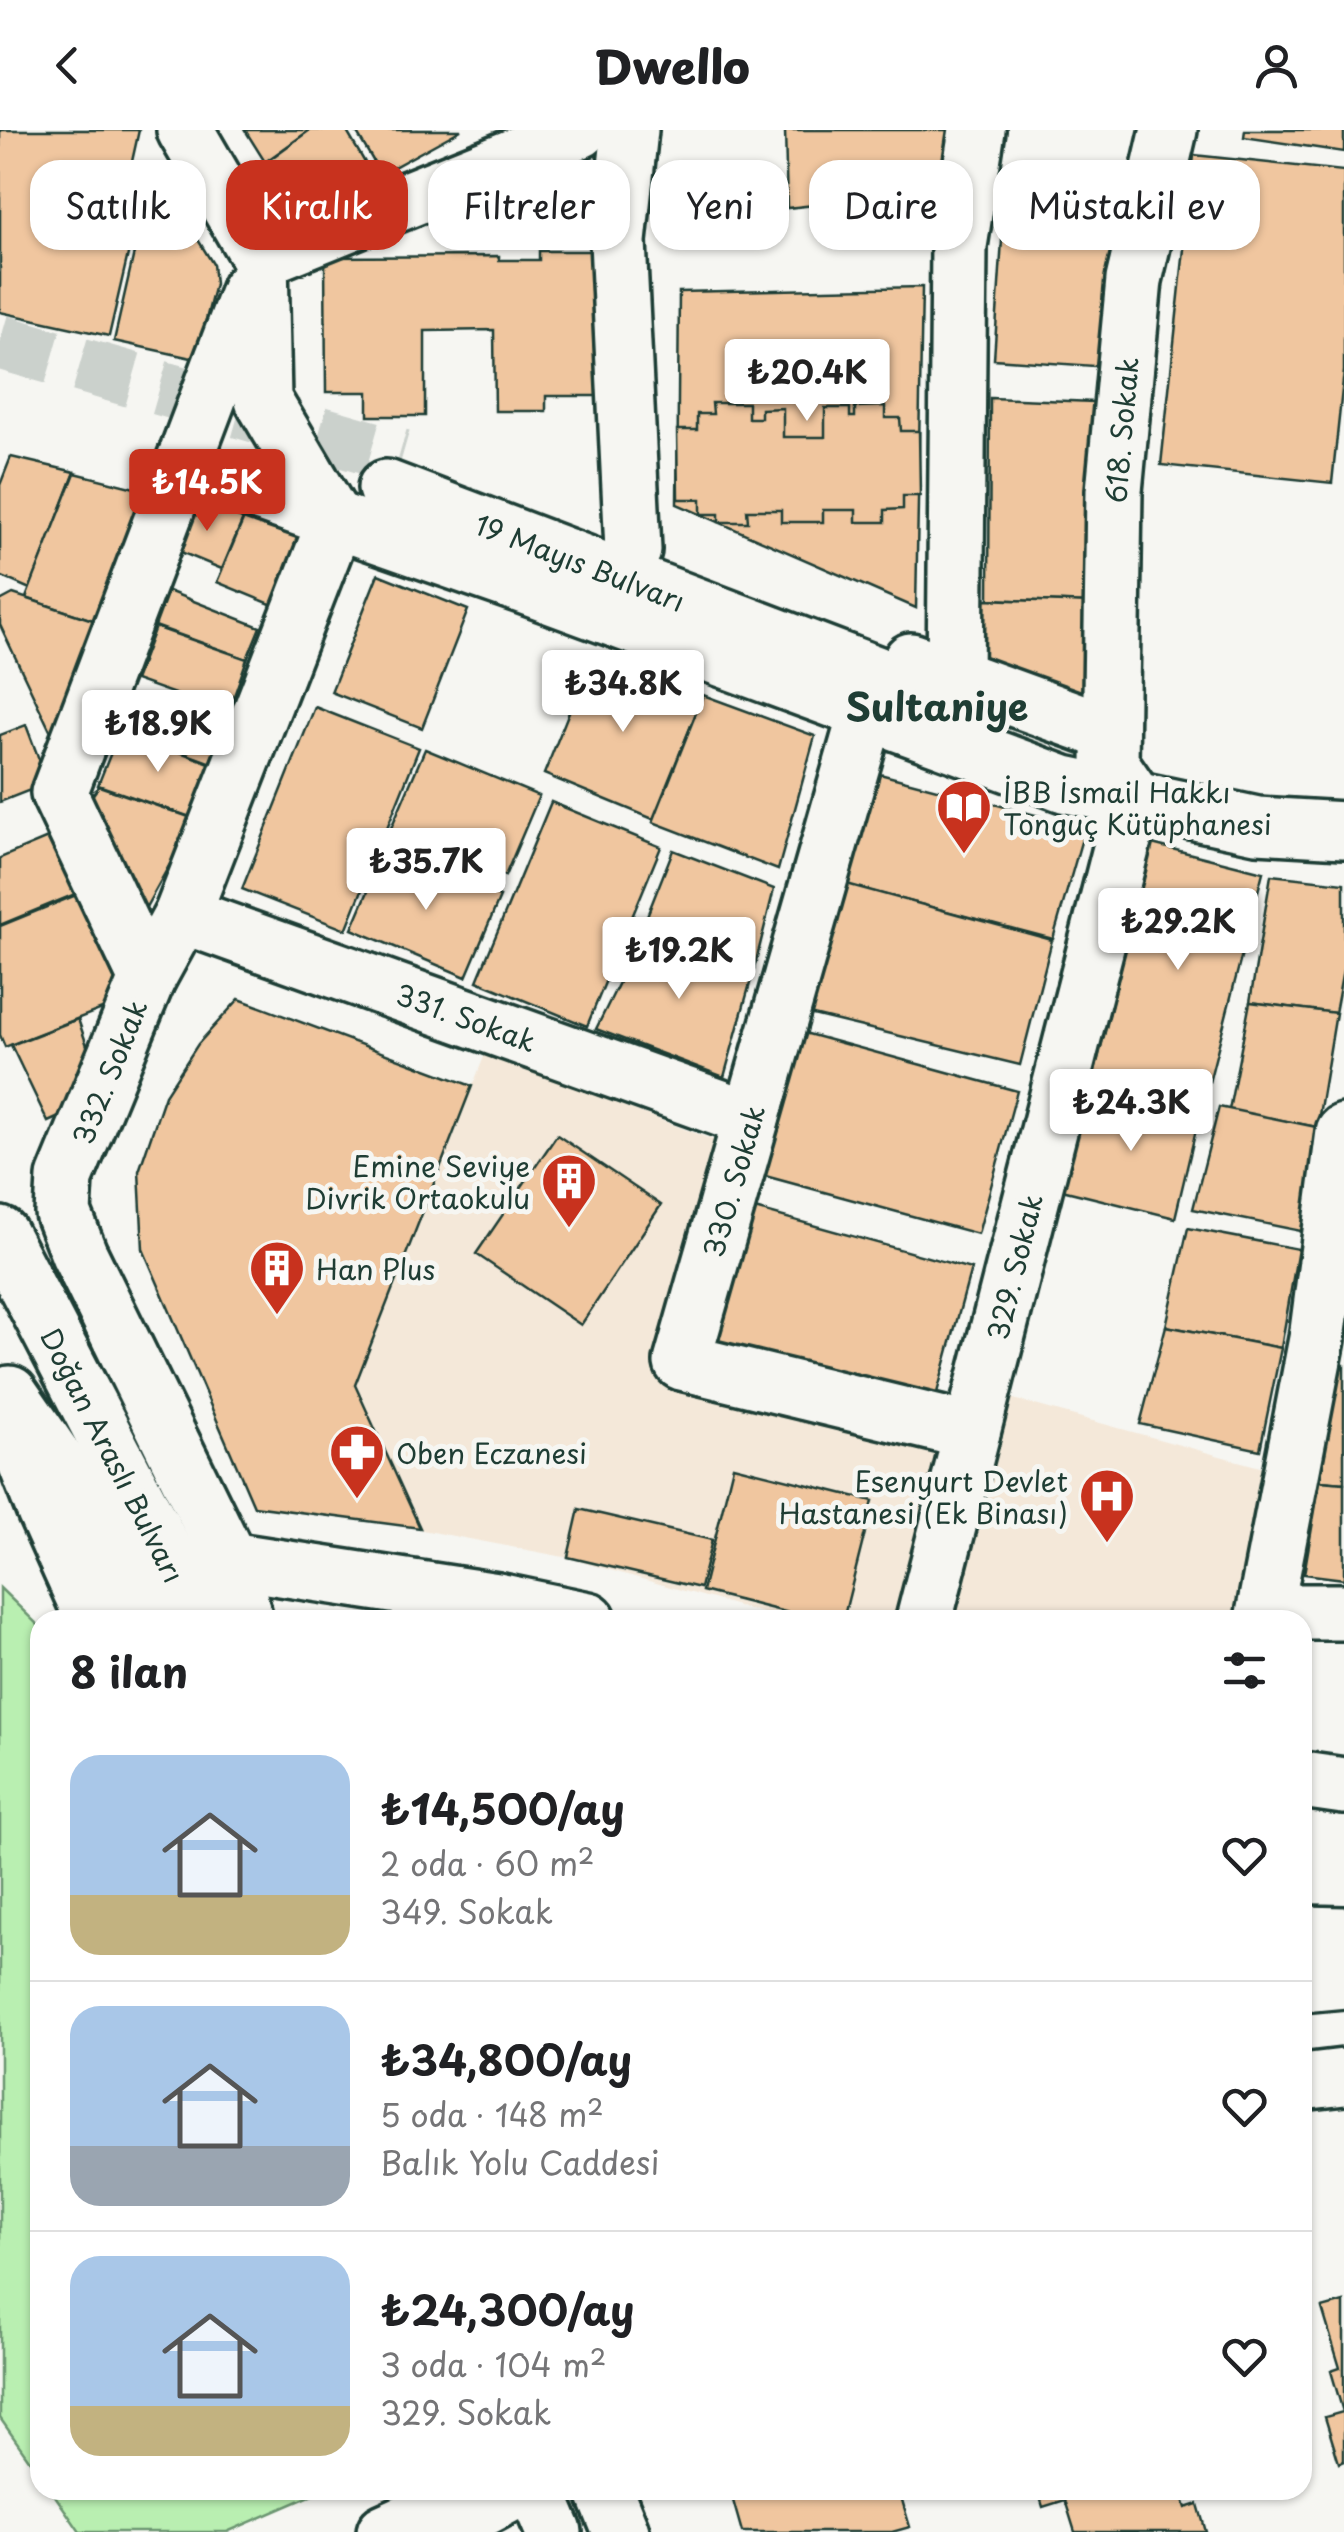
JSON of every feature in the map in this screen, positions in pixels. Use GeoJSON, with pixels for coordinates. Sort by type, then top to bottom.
{"type":"FeatureCollection","features":[{"type":"Feature","properties":{"kind":"main road"},"geometry":{"type":"LineString","coordinates":[[185,130],[260,259],[262,400],[335,522]]}},
{"type":"Feature","properties":{"kind":"main road"},"geometry":{"type":"LineString","coordinates":[[147,979],[59,793],[260,259],[512,142],[580,130]]}},
{"type":"Feature","properties":{"kind":"main road"},"geometry":{"type":"LineString","coordinates":[[630,130],[618,240],[632,550]]}},
{"type":"Feature","properties":{"kind":"main road"},"geometry":{"type":"LineString","coordinates":[[955,679],[959,246],[977,130]]}},
{"type":"Feature","properties":{"kind":"main road","name":"618. Sokak"},"geometry":{"type":"LineString","coordinates":[[1118,765],[1114,490],[1134,280],[1169,130]]}},
{"type":"Feature","properties":{"kind":"main road"},"geometry":{"type":"LineString","coordinates":[[184,467],[525,586],[1064,784],[1118,765],[1257,825],[1344,830]]}},
{"type":"Feature","properties":{"kind":"main road","name":"19 Mayıs Bulvarı"},"geometry":{"type":"LineString","coordinates":[[394,473],[632,550],[955,679],[1118,765],[394,473]]}},
{"type":"Feature","properties":{"kind":"main road","name":"332. Sokak"},"geometry":{"type":"LineString","coordinates":[[242,1610],[229,1560],[79,1254],[63,1213],[65,1178],[147,979],[182,915],[335,522]]}},
{"type":"Feature","properties":{"kind":"main road","name":"330. Sokak"},"geometry":{"type":"LineString","coordinates":[[866,712],[682,1362],[972,1432]]}},
{"type":"Feature","properties":{"kind":"main road","name":"329. Sokak"},"geometry":{"type":"LineString","coordinates":[[927,1610],[972,1432],[1118,765]]}},
{"type":"Feature","properties":{"kind":"main road","name":"331. Sokak"},"geometry":{"type":"LineString","coordinates":[[182,915],[751,1119]]}},
{"type":"Feature","properties":{"kind":"main road"},"geometry":{"type":"LineString","coordinates":[[1265,1610],[1330,1340],[1344,1132]]}},
{"type":"Feature","properties":{"kind":"main road","name":"Doğan Araslı Bulvarı"},"geometry":{"type":"LineString","coordinates":[[0,1235],[195,1610]]}},
{"type":"Feature","properties":{"kind":"main road","name":"Doğan Araslı Bulvarı"},"geometry":{"type":"LineString","coordinates":[[0,1380],[66,1475],[137,1610]]}},
{"type":"Feature","properties":{"kind":"main road"},"geometry":{"type":"LineString","coordinates":[[0,1396],[90,1610]]}},
{"type":"Feature","properties":{"kind":"main road"},"geometry":{"type":"LineString","coordinates":[[229,1560],[540,1610]]}},
{"type":"Feature","properties":{"kind":"main road"},"geometry":{"type":"LineString","coordinates":[[1312,1614],[1344,1612]]}},
{"type":"Feature","properties":{"kind":"main road"},"geometry":{"type":"LineString","coordinates":[[1312,1781],[1344,1786]]}},
{"type":"Feature","properties":{"kind":"main road"},"geometry":{"type":"LineString","coordinates":[[1312,1934],[1344,1935]]}},
{"type":"Feature","properties":{"kind":"main road"},"geometry":{"type":"LineString","coordinates":[[1312,1983],[1344,1980]]}},
{"type":"Feature","properties":{"kind":"main road"},"geometry":{"type":"LineString","coordinates":[[1312,2045],[1344,2042]]}},
{"type":"Feature","properties":{"kind":"main road"},"geometry":{"type":"LineString","coordinates":[[1312,2081],[1344,2076]]}},
{"type":"Feature","properties":{"kind":"main road"},"geometry":{"type":"LineString","coordinates":[[385,2532],[448,2500]]}},
{"type":"Feature","properties":{"kind":"main road"},"geometry":{"type":"LineString","coordinates":[[438,2532],[498,2500]]}},
{"type":"Feature","properties":{"kind":"main road"},"geometry":{"type":"LineString","coordinates":[[540,2500],[554,2532]]}},
{"type":"Feature","properties":{"kind":"main road"},"geometry":{"type":"LineString","coordinates":[[608,2500],[621,2532]]}},
{"type":"Feature","properties":{"kind":"shaded area"},"geometry":{"type":"Polygon","coordinates":[[[485,1054],[724,1144],[659,1375],[948,1442],[899,1610],[752,1610],[564,1557],[422,1530],[356,1385],[485,1054]]]}},
{"type":"Feature","properties":{"kind":"shaded area","name":"Esenyurt Devlet Hastanesi (Ek Binası)"},"geometry":{"type":"Polygon","coordinates":[[[999,1395],[1267,1469],[1240,1610],[944,1610],[999,1395]]]}},
{"type":"Feature","properties":{"kind":"green space"},"geometry":{"type":"Polygon","coordinates":[[[0,1588],[30,1617],[30,2461],[0,2418],[0,1588]]]}},
{"type":"Feature","properties":{"kind":"green space"},"geometry":{"type":"Polygon","coordinates":[[[58,2500],[301,2500],[227,2532],[80,2532],[58,2500]]]}},
{"type":"Feature","properties":{"kind":"building"},"geometry":{"type":"Polygon","coordinates":[[[0,130],[139,130],[132,160],[30,160],[30,250],[129,250],[109,336],[0,312],[0,130]]]}},
{"type":"Feature","properties":{"kind":"building"},"geometry":{"type":"Polygon","coordinates":[[[245,130],[310,130],[268,160],[264,160],[245,130]]]}},
{"type":"Feature","properties":{"kind":"building"},"geometry":{"type":"Polygon","coordinates":[[[310,130],[346,130],[364,160],[269,160],[310,130]]]}},
{"type":"Feature","properties":{"kind":"building"},"geometry":{"type":"Polygon","coordinates":[[[355,130],[461,130],[406,160],[373,160],[355,130]]]}},
{"type":"Feature","properties":{"kind":"building"},"geometry":{"type":"Polygon","coordinates":[[[785,130],[958,130],[952,160],[809,160],[809,206],[789,208],[789,160],[786,160],[785,130]]]}},
{"type":"Feature","properties":{"kind":"building"},"geometry":{"type":"Polygon","coordinates":[[[1245,130],[1344,130],[1344,152],[1244,137],[1245,130]]]}},
{"type":"Feature","properties":{"kind":"building"},"geometry":{"type":"Polygon","coordinates":[[[1194,155],[1241,160],[1193,160],[1194,155]]]}},
{"type":"Feature","properties":{"kind":"building"},"geometry":{"type":"Polygon","coordinates":[[[1260,162],[1344,171],[1344,371],[1332,483],[1161,465],[1184,250],[1260,250],[1260,162]]]}},
{"type":"Feature","properties":{"kind":"building"},"geometry":{"type":"Polygon","coordinates":[[[135,250],[204,250],[213,264],[215,284],[196,359],[114,341],[135,250]]]}},
{"type":"Feature","properties":{"kind":"building"},"geometry":{"type":"Polygon","coordinates":[[[1001,250],[1116,250],[1108,367],[994,359],[1001,250]]]}},
{"type":"Feature","properties":{"kind":"building"},"geometry":{"type":"Polygon","coordinates":[[[539,251],[596,251],[597,396],[546,396],[546,411],[495,411],[494,330],[425,331],[425,416],[368,416],[368,392],[326,392],[325,257],[499,256],[499,260],[539,260],[539,251]]]}},
{"type":"Feature","properties":{"kind":"building"},"geometry":{"type":"Polygon","coordinates":[[[922,287],[916,608],[677,504],[679,292],[922,287]]]}},
{"type":"Feature","properties":{"kind":"building"},"geometry":{"type":"Polygon","coordinates":[[[990,398],[1094,402],[1086,603],[989,599],[990,398]]]}},
{"type":"Feature","properties":{"kind":"building"},"geometry":{"type":"Polygon","coordinates":[[[712,403],[748,403],[748,418],[761,418],[761,409],[783,408],[783,437],[825,437],[825,408],[850,408],[850,417],[855,417],[855,407],[885,406],[885,418],[900,418],[901,431],[919,431],[920,496],[903,496],[903,509],[885,510],[885,522],[856,522],[856,510],[823,510],[823,522],[781,522],[781,510],[747,510],[748,522],[719,522],[719,514],[701,514],[701,499],[678,499],[677,430],[697,430],[697,414],[713,414],[712,403]]]}},
{"type":"Feature","properties":{"kind":"building"},"geometry":{"type":"Polygon","coordinates":[[[11,457],[75,472],[30,589],[0,576],[0,485],[11,457]]]}},
{"type":"Feature","properties":{"kind":"building"},"geometry":{"type":"Polygon","coordinates":[[[75,473],[151,492],[102,623],[26,598],[75,473]]]}},
{"type":"Feature","properties":{"kind":"building"},"geometry":{"type":"Polygon","coordinates":[[[192,499],[243,519],[222,569],[171,548],[192,499]]]}},
{"type":"Feature","properties":{"kind":"building"},"geometry":{"type":"Polygon","coordinates":[[[247,511],[302,534],[273,605],[217,582],[247,511]]]}},
{"type":"Feature","properties":{"kind":"building"},"geometry":{"type":"Polygon","coordinates":[[[378,574],[468,610],[422,728],[331,692],[378,574]]]}},
{"type":"Feature","properties":{"kind":"building"},"geometry":{"type":"Polygon","coordinates":[[[168,591],[260,627],[247,659],[155,626],[168,591]]]}},
{"type":"Feature","properties":{"kind":"building"},"geometry":{"type":"Polygon","coordinates":[[[13,594],[102,623],[56,743],[0,625],[0,601],[13,594]]]}},
{"type":"Feature","properties":{"kind":"building"},"geometry":{"type":"Polygon","coordinates":[[[984,599],[1091,603],[1085,704],[979,670],[984,599]]]}},
{"type":"Feature","properties":{"kind":"building"},"geometry":{"type":"Polygon","coordinates":[[[155,627],[247,659],[228,713],[135,680],[155,627]]]}},
{"type":"Feature","properties":{"kind":"building"},"geometry":{"type":"Polygon","coordinates":[[[593,652],[703,696],[653,819],[544,774],[593,652]]]}},
{"type":"Feature","properties":{"kind":"building"},"geometry":{"type":"Polygon","coordinates":[[[703,695],[815,736],[778,870],[653,822],[703,695]]]}},
{"type":"Feature","properties":{"kind":"building"},"geometry":{"type":"Polygon","coordinates":[[[189,700],[227,713],[214,764],[173,749],[189,700]]]}},
{"type":"Feature","properties":{"kind":"building"},"geometry":{"type":"Polygon","coordinates":[[[315,707],[419,748],[346,930],[242,889],[315,707]]]}},
{"type":"Feature","properties":{"kind":"building"},"geometry":{"type":"Polygon","coordinates":[[[26,725],[48,783],[0,802],[0,735],[26,725]]]}},
{"type":"Feature","properties":{"kind":"building"},"geometry":{"type":"Polygon","coordinates":[[[120,730],[218,766],[196,819],[98,785],[120,730]]]}},
{"type":"Feature","properties":{"kind":"building"},"geometry":{"type":"Polygon","coordinates":[[[425,749],[539,796],[505,876],[391,828],[425,749]]]}},
{"type":"Feature","properties":{"kind":"building","name":"İBB İsmail Hakkı Tonguç Kütüphanesi"},"geometry":{"type":"Polygon","coordinates":[[[876,773],[1085,828],[1053,939],[844,884],[876,773]]]}},
{"type":"Feature","properties":{"kind":"building"},"geometry":{"type":"Polygon","coordinates":[[[99,786],[195,819],[146,907],[131,903],[87,803],[99,786]]]}},
{"type":"Feature","properties":{"kind":"building"},"geometry":{"type":"Polygon","coordinates":[[[551,802],[661,847],[587,1026],[477,981],[551,802]]]}},
{"type":"Feature","properties":{"kind":"building"},"geometry":{"type":"Polygon","coordinates":[[[62,832],[85,890],[0,925],[0,858],[62,832]]]}},
{"type":"Feature","properties":{"kind":"building"},"geometry":{"type":"Polygon","coordinates":[[[1152,844],[1263,872],[1204,1102],[1094,1074],[1152,844]]]}},
{"type":"Feature","properties":{"kind":"building"},"geometry":{"type":"Polygon","coordinates":[[[386,849],[500,897],[466,977],[352,929],[386,849]]]}},
{"type":"Feature","properties":{"kind":"building"},"geometry":{"type":"Polygon","coordinates":[[[673,850],[774,889],[754,969],[643,926],[673,850]]]}},
{"type":"Feature","properties":{"kind":"building"},"geometry":{"type":"Polygon","coordinates":[[[1271,875],[1344,883],[1344,965],[1335,1013],[1250,1002],[1271,875]]]}},
{"type":"Feature","properties":{"kind":"building"},"geometry":{"type":"Polygon","coordinates":[[[843,883],[1052,940],[1020,1065],[809,1014],[843,883]]]}},
{"type":"Feature","properties":{"kind":"building"},"geometry":{"type":"Polygon","coordinates":[[[81,893],[127,973],[120,1002],[5,1047],[0,1035],[0,926],[81,893]]]}},
{"type":"Feature","properties":{"kind":"building"},"geometry":{"type":"Polygon","coordinates":[[[646,928],[754,969],[724,1077],[596,1029],[646,928]]]}},
{"type":"Feature","properties":{"kind":"building","name":"Han Plus"},"geometry":{"type":"Polygon","coordinates":[[[239,999],[472,1086],[355,1385],[420,1528],[254,1506],[143,1249],[139,1171],[165,1095],[198,1044],[239,999]]]}},
{"type":"Feature","properties":{"kind":"building"},"geometry":{"type":"Polygon","coordinates":[[[1250,1002],[1336,1013],[1317,1127],[1229,1110],[1250,1002]]]}},
{"type":"Feature","properties":{"kind":"building"},"geometry":{"type":"Polygon","coordinates":[[[78,1019],[95,1069],[79,1108],[48,1122],[11,1045],[78,1019]]]}},
{"type":"Feature","properties":{"kind":"building"},"geometry":{"type":"Polygon","coordinates":[[[797,1031],[1017,1091],[978,1234],[758,1174],[797,1031]]]}},
{"type":"Feature","properties":{"kind":"building"},"geometry":{"type":"Polygon","coordinates":[[[1087,1089],[1199,1117],[1175,1218],[1062,1190],[1087,1089]]]}},
{"type":"Feature","properties":{"kind":"building"},"geometry":{"type":"Polygon","coordinates":[[[1219,1107],[1321,1128],[1301,1231],[1193,1209],[1219,1107]]]}},
{"type":"Feature","properties":{"kind":"building","name":"Emine Seviye Divrik Ortaokulu"},"geometry":{"type":"Polygon","coordinates":[[[557,1135],[661,1205],[581,1325],[476,1254],[557,1135]]]}},
{"type":"Feature","properties":{"kind":"building"},"geometry":{"type":"Polygon","coordinates":[[[751,1208],[971,1269],[932,1411],[712,1351],[751,1208]]]}},
{"type":"Feature","properties":{"kind":"building"},"geometry":{"type":"Polygon","coordinates":[[[1188,1228],[1298,1249],[1281,1348],[1166,1326],[1188,1228]]]}},
{"type":"Feature","properties":{"kind":"building"},"geometry":{"type":"Polygon","coordinates":[[[1166,1326],[1281,1348],[1260,1450],[1140,1424],[1166,1326]]]}},
{"type":"Feature","properties":{"kind":"building"},"geometry":{"type":"Polygon","coordinates":[[[1340,1365],[1344,1365],[1344,1483],[1320,1481],[1340,1365]]]}},
{"type":"Feature","properties":{"kind":"building"},"geometry":{"type":"Polygon","coordinates":[[[733,1466],[873,1501],[846,1610],[777,1610],[702,1591],[733,1466]]]}},
{"type":"Feature","properties":{"kind":"building"},"geometry":{"type":"Polygon","coordinates":[[[1320,1481],[1344,1483],[1344,1579],[1304,1574],[1320,1481]]]}},
{"type":"Feature","properties":{"kind":"building"},"geometry":{"type":"Polygon","coordinates":[[[579,1509],[712,1540],[700,1588],[568,1557],[579,1509]]]}},
{"type":"Feature","properties":{"kind":"building"},"geometry":{"type":"Polygon","coordinates":[[[1344,2302],[1344,2461],[1339,2463],[1325,2417],[1343,2412],[1331,2371],[1340,2368],[1322,2308],[1344,2302]]]}},
{"type":"Feature","properties":{"kind":"building"},"geometry":{"type":"Polygon","coordinates":[[[733,2500],[902,2500],[910,2527],[892,2532],[742,2532],[733,2500]]]}},
{"type":"Feature","properties":{"kind":"building"},"geometry":{"type":"Polygon","coordinates":[[[1041,2500],[1065,2500],[1043,2507],[1041,2500]]]}},
{"type":"Feature","properties":{"kind":"building"},"geometry":{"type":"Polygon","coordinates":[[[1065,2500],[1183,2500],[1186,2508],[1198,2504],[1206,2532],[1075,2532],[1065,2500]]]}},
{"type":"Feature","properties":{"kind":"tunnel"},"geometry":{"type":"LineString","coordinates":[[0,342],[402,457]]}},
{"type":"Feature","properties":{"kind":"place","name":"İBB İsmail Hakkı Tonguç Kütüphanesi"},"geometry":{"type":"Point","coordinates":[964,856]}},
{"type":"Feature","properties":{"kind":"place","name":"Emine Seviye Divrik Ortaokulu"},"geometry":{"type":"Point","coordinates":[569,1230]}},
{"type":"Feature","properties":{"kind":"place","name":"Han Plus"},"geometry":{"type":"Point","coordinates":[277,1317]}},
{"type":"Feature","properties":{"kind":"place","name":"Oben Eczanesi"},"geometry":{"type":"Point","coordinates":[357,1501]}},
{"type":"Feature","properties":{"kind":"place","name":"Esenyurt Devlet Hastanesi (Ek Binası)"},"geometry":{"type":"Point","coordinates":[1107,1545]}},
{"type":"Feature","properties":{"kind":"district","name":"Sultaniye"},"geometry":{"type":"Point","coordinates":[937,705]}}]}
